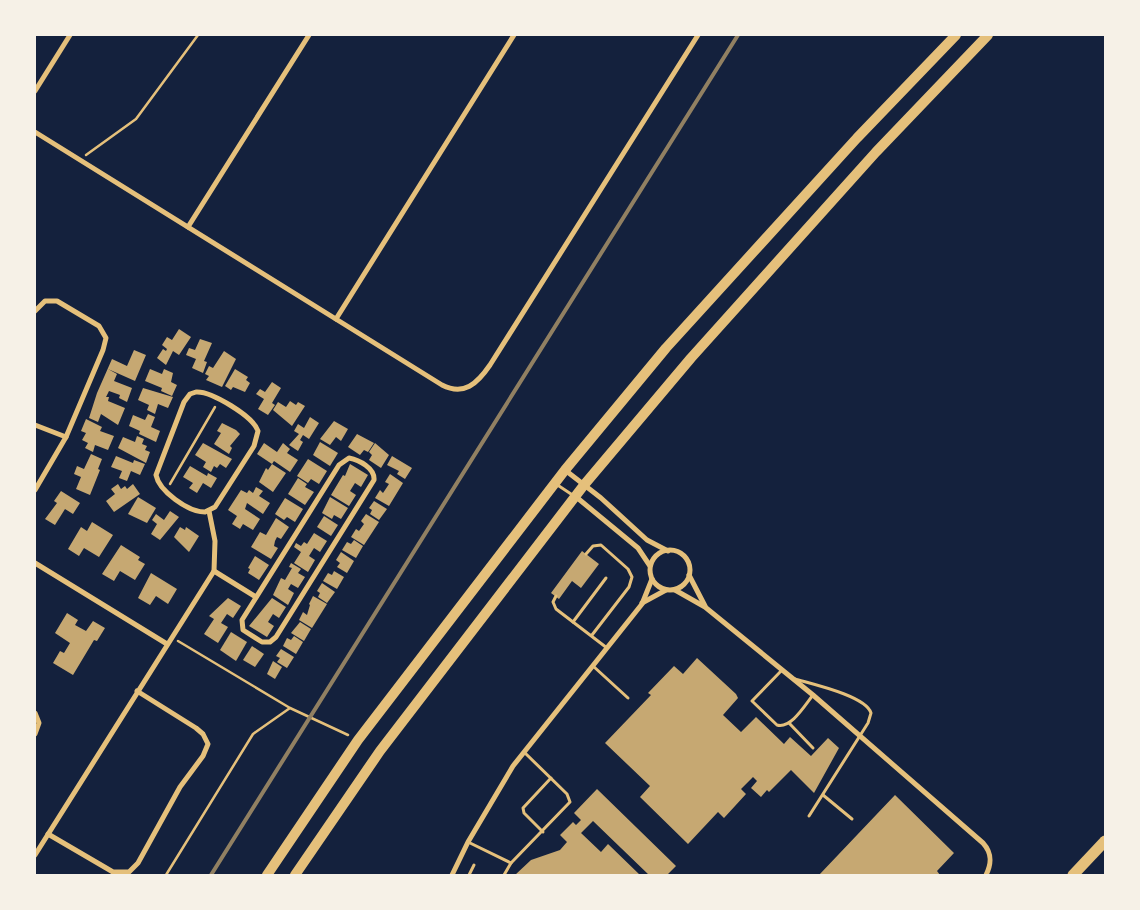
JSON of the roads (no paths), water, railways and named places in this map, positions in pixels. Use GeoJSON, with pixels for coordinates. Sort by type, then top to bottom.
{"type":"FeatureCollection","features":[{"type":"Feature","properties":{"kind":"highway"},"geometry":{"type":"LineString","coordinates":[[1073,875],[1105,841]]}},
{"type":"Feature","properties":{"kind":"main road"},"geometry":{"type":"LineString","coordinates":[[267,875],[358,740],[554,483],[672,341],[857,138],[956,35]]}},
{"type":"Feature","properties":{"kind":"main road"},"geometry":{"type":"LineString","coordinates":[[295,875],[380,752],[584,485],[692,358],[876,152],[988,35]]}},
{"type":"Feature","properties":{"kind":"street"},"geometry":{"type":"LineString","coordinates":[[35,91],[70,35]]}},
{"type":"Feature","properties":{"kind":"street"},"geometry":{"type":"LineString","coordinates":[[188,227],[308,35]]}},
{"type":"Feature","properties":{"kind":"street"},"geometry":{"type":"LineString","coordinates":[[336,319],[514,35]]}},
{"type":"Feature","properties":{"kind":"street"},"geometry":{"type":"LineString","coordinates":[[35,132],[442,385],[450,389],[465,389],[479,381],[490,366],[698,35]]}},
{"type":"Feature","properties":{"kind":"street"},"geometry":{"type":"LineString","coordinates":[[35,311],[45,301],[57,301],[99,326],[104,334],[103,350],[66,437],[35,490]]}},
{"type":"Feature","properties":{"kind":"street"},"geometry":{"type":"LineString","coordinates":[[201,392],[219,399],[253,422],[258,437],[215,507],[208,511],[202,512],[191,508],[165,492],[158,482],[157,468],[187,398],[190,394],[201,392]]}},
{"type":"Feature","properties":{"kind":"street"},"geometry":{"type":"LineString","coordinates":[[35,425],[66,437]]}},
{"type":"Feature","properties":{"kind":"street"},"geometry":{"type":"LineString","coordinates":[[347,458],[352,458],[372,470],[374,476],[372,484],[276,637],[270,642],[262,642],[242,627],[242,620],[256,597],[341,462],[347,458]]}},
{"type":"Feature","properties":{"kind":"street"},"geometry":{"type":"LineString","coordinates":[[565,470],[647,540],[668,551],[678,552],[686,559],[689,565],[689,576],[705,607]]}},
{"type":"Feature","properties":{"kind":"street"},"geometry":{"type":"LineString","coordinates":[[575,496],[638,548],[650,567],[652,579],[658,586],[666,590],[675,590],[705,607],[860,734],[988,848],[991,862],[986,875]]}},
{"type":"Feature","properties":{"kind":"street"},"geometry":{"type":"LineString","coordinates":[[35,855],[214,571],[215,541],[208,511]]}},
{"type":"Feature","properties":{"kind":"street"},"geometry":{"type":"LineString","coordinates":[[650,567],[658,554],[668,551]]}},
{"type":"Feature","properties":{"kind":"street"},"geometry":{"type":"LineString","coordinates":[[35,563],[167,644]]}},
{"type":"Feature","properties":{"kind":"street"},"geometry":{"type":"LineString","coordinates":[[214,571],[256,597]]}},
{"type":"Feature","properties":{"kind":"street"},"geometry":{"type":"LineString","coordinates":[[675,590],[684,584],[689,576]]}},
{"type":"Feature","properties":{"kind":"street"},"geometry":{"type":"LineString","coordinates":[[452,875],[468,842],[512,766],[642,604],[652,579]]}},
{"type":"Feature","properties":{"kind":"street"},"geometry":{"type":"LineString","coordinates":[[642,604],[666,590]]}},
{"type":"Feature","properties":{"kind":"street"},"geometry":{"type":"LineString","coordinates":[[48,834],[113,872],[129,872],[138,863],[176,793],[203,756],[208,744],[203,734],[196,728],[137,692]]}},
{"type":"Feature","properties":{"kind":"street"},"geometry":{"type":"LineString","coordinates":[[35,713],[39,723],[35,734]]}},
{"type":"Feature","properties":{"kind":"lane"},"geometry":{"type":"LineString","coordinates":[[554,483],[575,496]]}},
{"type":"Feature","properties":{"kind":"lane"},"geometry":{"type":"LineString","coordinates":[[586,554],[593,546],[601,545],[628,569],[632,577],[629,587],[592,635]]}},
{"type":"Feature","properties":{"kind":"lane"},"geometry":{"type":"LineString","coordinates":[[573,622],[606,578]]}},
{"type":"Feature","properties":{"kind":"lane"},"geometry":{"type":"LineString","coordinates":[[556,596],[553,602],[555,607],[607,648]]}},
{"type":"Feature","properties":{"kind":"lane"},"geometry":{"type":"LineString","coordinates":[[593,666],[628,698]]}},
{"type":"Feature","properties":{"kind":"lane"},"geometry":{"type":"LineString","coordinates":[[782,670],[752,701],[777,725],[782,726],[789,723],[813,695]]}},
{"type":"Feature","properties":{"kind":"lane"},"geometry":{"type":"LineString","coordinates":[[792,678],[828,688],[868,706],[872,716],[809,816]]}},
{"type":"Feature","properties":{"kind":"lane"},"geometry":{"type":"LineString","coordinates":[[789,723],[813,748]]}},
{"type":"Feature","properties":{"kind":"lane"},"geometry":{"type":"LineString","coordinates":[[504,875],[570,802],[567,794],[524,752]]}},
{"type":"Feature","properties":{"kind":"lane"},"geometry":{"type":"LineString","coordinates":[[543,832],[524,813],[523,808],[551,778]]}},
{"type":"Feature","properties":{"kind":"lane"},"geometry":{"type":"LineString","coordinates":[[823,795],[852,819]]}},
{"type":"Feature","properties":{"kind":"lane"},"geometry":{"type":"LineString","coordinates":[[468,842],[512,864]]}},
{"type":"Feature","properties":{"kind":"lane"},"geometry":{"type":"LineString","coordinates":[[469,875],[474,865]]}},
{"type":"Feature","properties":{"kind":"railway"},"geometry":{"type":"LineString","coordinates":[[211,875],[738,35]]}}]}
